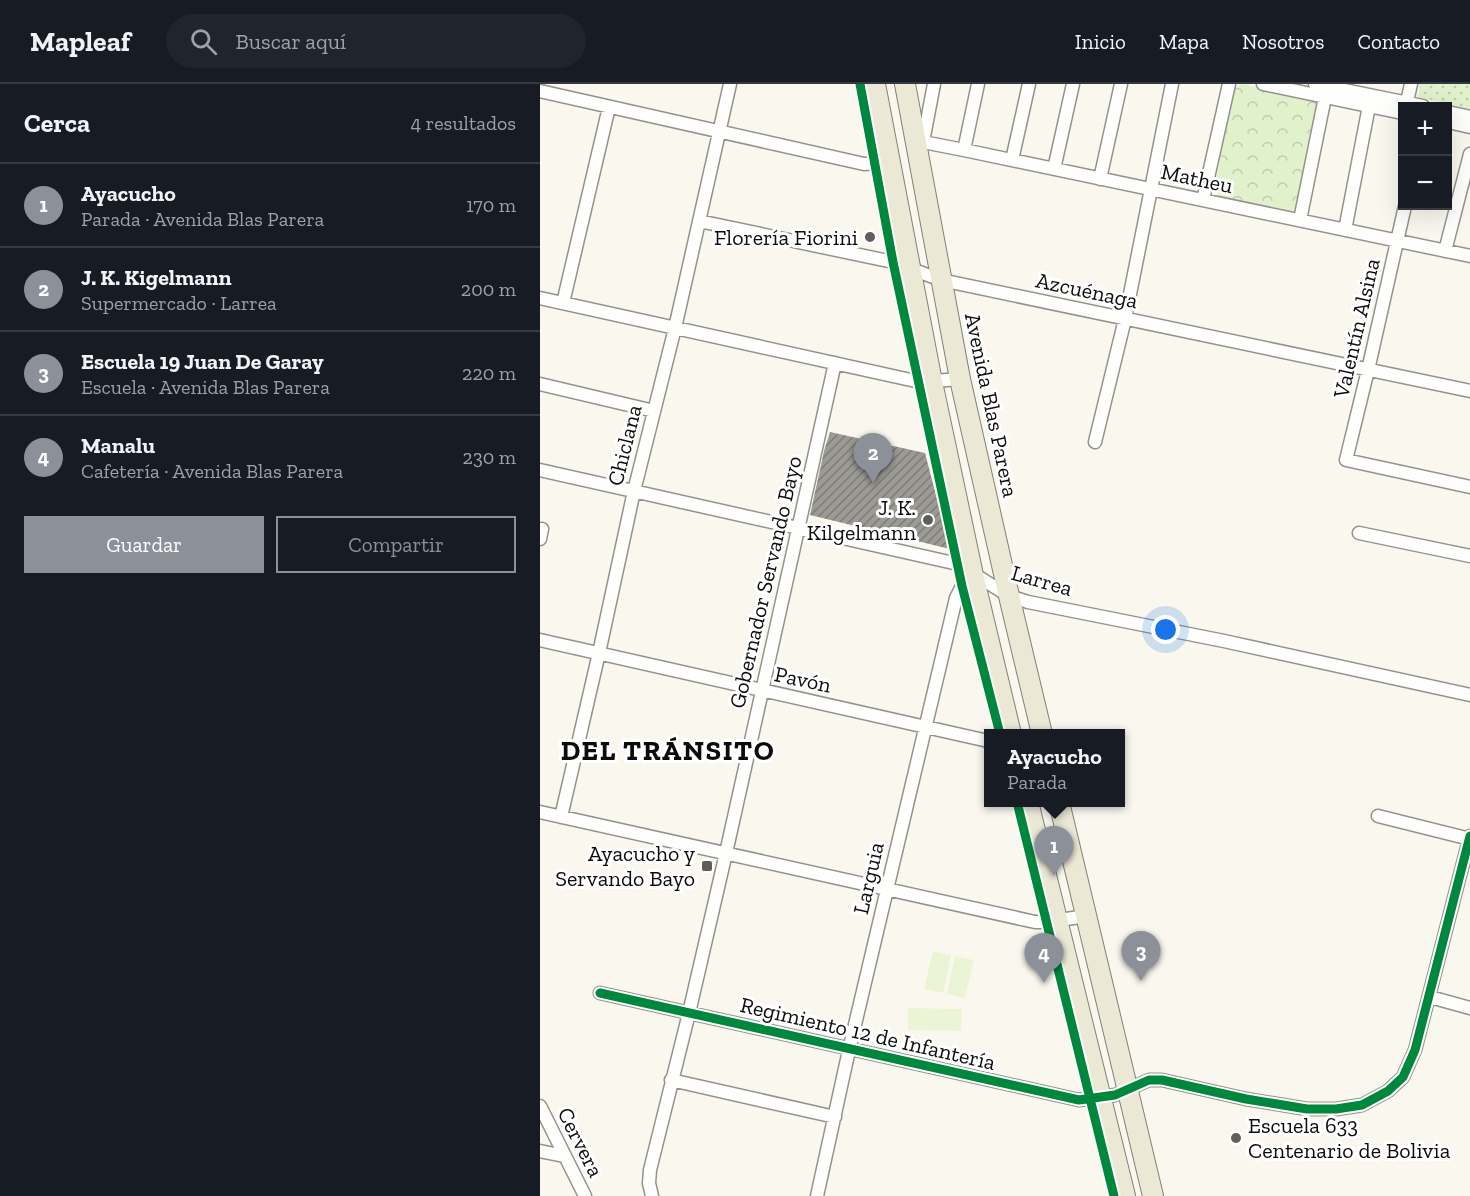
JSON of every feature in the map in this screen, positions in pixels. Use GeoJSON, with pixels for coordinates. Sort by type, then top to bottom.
{"type":"FeatureCollection","features":[{"type":"Feature","properties":{"kind":"main road"},"geometry":{"type":"LineString","coordinates":[[875,84],[932,382],[973,575],[1010,729]]}},
{"type":"Feature","properties":{"kind":"main road","name":"Avenida Blas Parera"},"geometry":{"type":"LineString","coordinates":[[905,84],[919,143],[960,379],[1041,729]]}},
{"type":"Feature","properties":{"kind":"main road"},"geometry":{"type":"LineString","coordinates":[[1029,807],[1125,1196]]}},
{"type":"Feature","properties":{"kind":"main road"},"geometry":{"type":"LineString","coordinates":[[1060,807],[1153,1196]]}},
{"type":"Feature","properties":{"kind":"street","name":"Chiclana"},"geometry":{"type":"LineString","coordinates":[[561,817],[634,491],[675,328],[730,84]]}},
{"type":"Feature","properties":{"kind":"street"},"geometry":{"type":"LineString","coordinates":[[919,143],[934,84]]}},
{"type":"Feature","properties":{"kind":"street"},"geometry":{"type":"LineString","coordinates":[[964,150],[978,84]]}},
{"type":"Feature","properties":{"kind":"street"},"geometry":{"type":"LineString","coordinates":[[1012,160],[1029,84]]}},
{"type":"Feature","properties":{"kind":"street"},"geometry":{"type":"LineString","coordinates":[[1054,169],[1073,84]]}},
{"type":"Feature","properties":{"kind":"street"},"geometry":{"type":"LineString","coordinates":[[1100,179],[1121,84]]}},
{"type":"Feature","properties":{"kind":"street"},"geometry":{"type":"LineString","coordinates":[[1095,442],[1125,320],[1172,84]]}},
{"type":"Feature","properties":{"kind":"street"},"geometry":{"type":"LineString","coordinates":[[1203,200],[1228,84]]}},
{"type":"Feature","properties":{"kind":"street"},"geometry":{"type":"LineString","coordinates":[[1263,84],[1369,106],[1398,108]]}},
{"type":"Feature","properties":{"kind":"street"},"geometry":{"type":"LineString","coordinates":[[1315,84],[1398,106]]}},
{"type":"Feature","properties":{"kind":"street"},"geometry":{"type":"LineString","coordinates":[[1406,102],[1411,84]]}},
{"type":"Feature","properties":{"kind":"street"},"geometry":{"type":"LineString","coordinates":[[540,91],[556,89],[609,107],[864,164],[891,162]]}},
{"type":"Feature","properties":{"kind":"street"},"geometry":{"type":"LineString","coordinates":[[1300,220],[1325,97]]}},
{"type":"Feature","properties":{"kind":"street"},"geometry":{"type":"LineString","coordinates":[[1345,230],[1369,106]]}},
{"type":"Feature","properties":{"kind":"street"},"geometry":{"type":"LineString","coordinates":[[563,303],[609,107]]}},
{"type":"Feature","properties":{"kind":"street"},"geometry":{"type":"LineString","coordinates":[[1452,113],[1470,117]]}},
{"type":"Feature","properties":{"kind":"street"},"geometry":{"type":"LineString","coordinates":[[1452,124],[1470,127]]}},
{"type":"Feature","properties":{"kind":"street","name":"Matheu"},"geometry":{"type":"LineString","coordinates":[[919,143],[964,150],[1470,256]]}},
{"type":"Feature","properties":{"kind":"street"},"geometry":{"type":"LineString","coordinates":[[1445,251],[1470,154]]}},
{"type":"Feature","properties":{"kind":"street","name":"Valentín Alsina"},"geometry":{"type":"LineString","coordinates":[[1404,210],[1346,460],[1470,487]]}},
{"type":"Feature","properties":{"kind":"street","name":"Azcuénaga"},"geometry":{"type":"LineString","coordinates":[[699,221],[893,262],[941,280],[1470,391]]}},
{"type":"Feature","properties":{"kind":"street"},"geometry":{"type":"LineString","coordinates":[[540,298],[920,382],[960,379]]}},
{"type":"Feature","properties":{"kind":"street","name":"Gobernador Servando Bayo"},"geometry":{"type":"LineString","coordinates":[[652,1196],[649,1183],[650,1170],[726,853],[835,363]]}},
{"type":"Feature","properties":{"kind":"street"},"geometry":{"type":"LineString","coordinates":[[540,384],[654,411]]}},
{"type":"Feature","properties":{"kind":"street","name":"Larrea"},"geometry":{"type":"LineString","coordinates":[[540,470],[958,564],[1009,596],[1028,602],[1224,641],[1470,695]]}},
{"type":"Feature","properties":{"kind":"street"},"geometry":{"type":"LineString","coordinates":[[1359,532],[1470,556]]}},
{"type":"Feature","properties":{"kind":"street","name":"Larguia"},"geometry":{"type":"LineString","coordinates":[[818,1196],[849,1050],[956,598],[962,586],[973,575]]}},
{"type":"Feature","properties":{"kind":"street","name":"Pavón"},"geometry":{"type":"LineString","coordinates":[[540,640],[984,740]]}},
{"type":"Feature","properties":{"kind":"street"},"geometry":{"type":"LineString","coordinates":[[540,812],[1035,922],[1087,916]]}},
{"type":"Feature","properties":{"kind":"street"},"geometry":{"type":"LineString","coordinates":[[1378,816],[1470,838]]}},
{"type":"Feature","properties":{"kind":"street","name":"Regimiento 12 de Infantería"},"geometry":{"type":"LineString","coordinates":[[600,993],[1079,1100],[1115,1095],[1149,1080],[1162,1080],[1246,1099],[1307,1109],[1336,1109],[1362,1105],[1388,1091],[1403,1077],[1415,1050],[1470,838]]}},
{"type":"Feature","properties":{"kind":"street"},"geometry":{"type":"LineString","coordinates":[[1430,997],[1470,1008]]}},
{"type":"Feature","properties":{"kind":"street"},"geometry":{"type":"LineString","coordinates":[[671,1080],[834,1117]]}},
{"type":"Feature","properties":{"kind":"street","name":"Cervera"},"geometry":{"type":"LineString","coordinates":[[540,1106],[585,1196]]}},
{"type":"Feature","properties":{"kind":"street"},"geometry":{"type":"LineString","coordinates":[[540,1151],[564,1156]]}},
{"type":"Feature","properties":{"kind":"green space"},"geometry":{"type":"Polygon","coordinates":[[[1242,84],[1313,98],[1318,102],[1320,109],[1298,209],[1291,212],[1221,199],[1214,189],[1234,93],[1236,87],[1242,84]]]}},
{"type":"Feature","properties":{"kind":"green space"},"geometry":{"type":"Polygon","coordinates":[[[1420,84],[1470,84],[1470,109],[1452,105],[1452,102],[1418,97],[1420,84]]]}},
{"type":"Feature","properties":{"kind":"green space"},"geometry":{"type":"Polygon","coordinates":[[[933,951],[951,955],[943,993],[924,989],[933,951]]]}},
{"type":"Feature","properties":{"kind":"green space"},"geometry":{"type":"Polygon","coordinates":[[[955,956],[974,960],[965,998],[947,994],[955,956]]]}},
{"type":"Feature","properties":{"kind":"green space"},"geometry":{"type":"Polygon","coordinates":[[[908,1008],[962,1009],[961,1031],[908,1030],[908,1008]]]}},
{"type":"Feature","properties":{"kind":"building"},"geometry":{"type":"Polygon","coordinates":[[[830,432],[925,453],[950,549],[810,515],[830,432]]]}},
{"type":"Feature","properties":{"kind":"cycle path"},"geometry":{"type":"LineString","coordinates":[[860,84],[893,262],[962,586],[999,729]]}},
{"type":"Feature","properties":{"kind":"cycle path"},"geometry":{"type":"LineString","coordinates":[[1018,807],[1114,1196]]}},
{"type":"Feature","properties":{"kind":"cycle path"},"geometry":{"type":"LineString","coordinates":[[600,993],[1079,1100],[1115,1095],[1149,1080],[1162,1080],[1246,1099],[1307,1109],[1336,1109],[1362,1105],[1388,1091],[1403,1077],[1415,1050],[1470,836]]}},
{"type":"Feature","properties":{"kind":"place","name":"Florería Fiorini"},"geometry":{"type":"Point","coordinates":[870,237]}},
{"type":"Feature","properties":{"kind":"place","name":"J. K. Kigelmann"},"geometry":{"type":"Point","coordinates":[873,483]}},
{"type":"Feature","properties":{"kind":"place","name":"J. K. Kilgelmann"},"geometry":{"type":"Point","coordinates":[928,520]}},
{"type":"Feature","properties":{"kind":"place","name":"Ayacucho y Servando Bayo"},"geometry":{"type":"Point","coordinates":[707,866]}},
{"type":"Feature","properties":{"kind":"place","name":"Ayacucho"},"geometry":{"type":"Point","coordinates":[1054,876]}},
{"type":"Feature","properties":{"kind":"place","name":"Escuela 19 Juan De Garay"},"geometry":{"type":"Point","coordinates":[1141,981]}},
{"type":"Feature","properties":{"kind":"place","name":"Manalu"},"geometry":{"type":"Point","coordinates":[1044,983]}},
{"type":"Feature","properties":{"kind":"place","name":"Escuela 633 Centenario de Bolivia"},"geometry":{"type":"Point","coordinates":[1236,1138]}},
{"type":"Feature","properties":{"kind":"district","name":"DEL TRÁNSITO"},"geometry":{"type":"Point","coordinates":[668,750]}}]}
